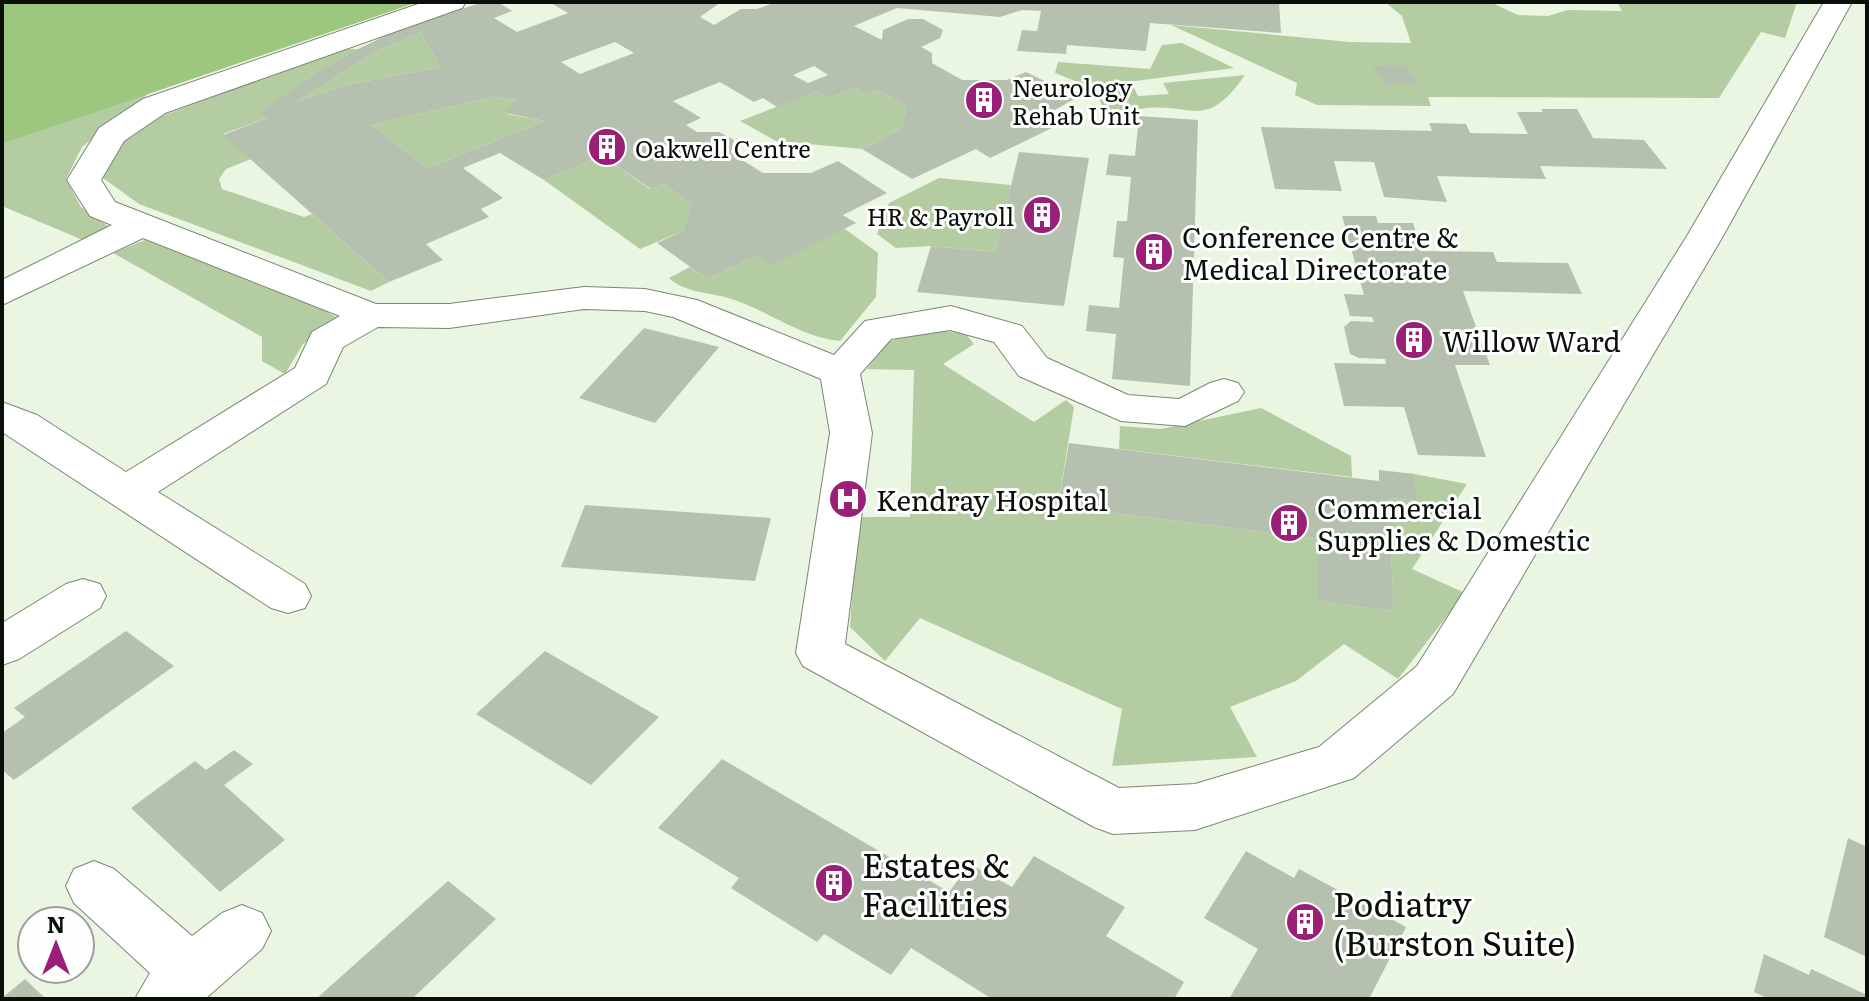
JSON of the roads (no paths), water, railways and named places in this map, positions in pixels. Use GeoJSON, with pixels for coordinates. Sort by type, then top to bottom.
{"type":"FeatureCollection","features":[{"type":"Feature","properties":{"kind":"street"},"geometry":{"type":"LineString","coordinates":[[452,2],[154,106],[111,135],[84,180],[102,209],[371,315],[449,316],[584,298],[645,300],[684,308],[840,372]]}},
{"type":"Feature","properties":{"kind":"street"},"geometry":{"type":"LineString","coordinates":[[840,372],[851,433],[820,653],[1113,811],[1195,807],[1336,763],[1435,680],[1705,236],[1838,2]]}},
{"type":"Feature","properties":{"kind":"street"},"geometry":{"type":"LineString","coordinates":[[2,294],[141,225]]}},
{"type":"Feature","properties":{"kind":"street"},"geometry":{"type":"LineString","coordinates":[[126,492],[312,375],[326,340],[371,315]]}},
{"type":"Feature","properties":{"kind":"street"},"geometry":{"type":"LineString","coordinates":[[840,372],[879,329],[951,318],[1008,334],[1033,367],[1121,408],[1185,413],[1224,392]]}},
{"type":"Feature","properties":{"kind":"street"},"geometry":{"type":"LineString","coordinates":[[2,416],[288,596]]}},
{"type":"Feature","properties":{"kind":"street"},"geometry":{"type":"LineString","coordinates":[[2,646],[83,596]]}},
{"type":"Feature","properties":{"kind":"street"},"geometry":{"type":"LineString","coordinates":[[94,886],[178,986],[242,931]]}},
{"type":"Feature","properties":{"kind":"place","name":"Neurology Rehab Unit"},"geometry":{"type":"Point","coordinates":[984,100]}},
{"type":"Feature","properties":{"kind":"place","name":"Oakwell Centre"},"geometry":{"type":"Point","coordinates":[607,147]}},
{"type":"Feature","properties":{"kind":"place","name":"HR & Payroll"},"geometry":{"type":"Point","coordinates":[1042,215]}},
{"type":"Feature","properties":{"kind":"place","name":"Conference Centre & Medical Directorate"},"geometry":{"type":"Point","coordinates":[1154,252]}},
{"type":"Feature","properties":{"kind":"place","name":"Willow Ward"},"geometry":{"type":"Point","coordinates":[1414,340]}},
{"type":"Feature","properties":{"kind":"place","name":"Kendray Hospital"},"geometry":{"type":"Point","coordinates":[848,499]}},
{"type":"Feature","properties":{"kind":"place","name":"Commercial Supplies & Domestic"},"geometry":{"type":"Point","coordinates":[1289,523]}},
{"type":"Feature","properties":{"kind":"place","name":"Estates & Facilities"},"geometry":{"type":"Point","coordinates":[834,883]}},
{"type":"Feature","properties":{"kind":"place","name":"Podiatry (Burston Suite)"},"geometry":{"type":"Point","coordinates":[1305,922]}}]}
